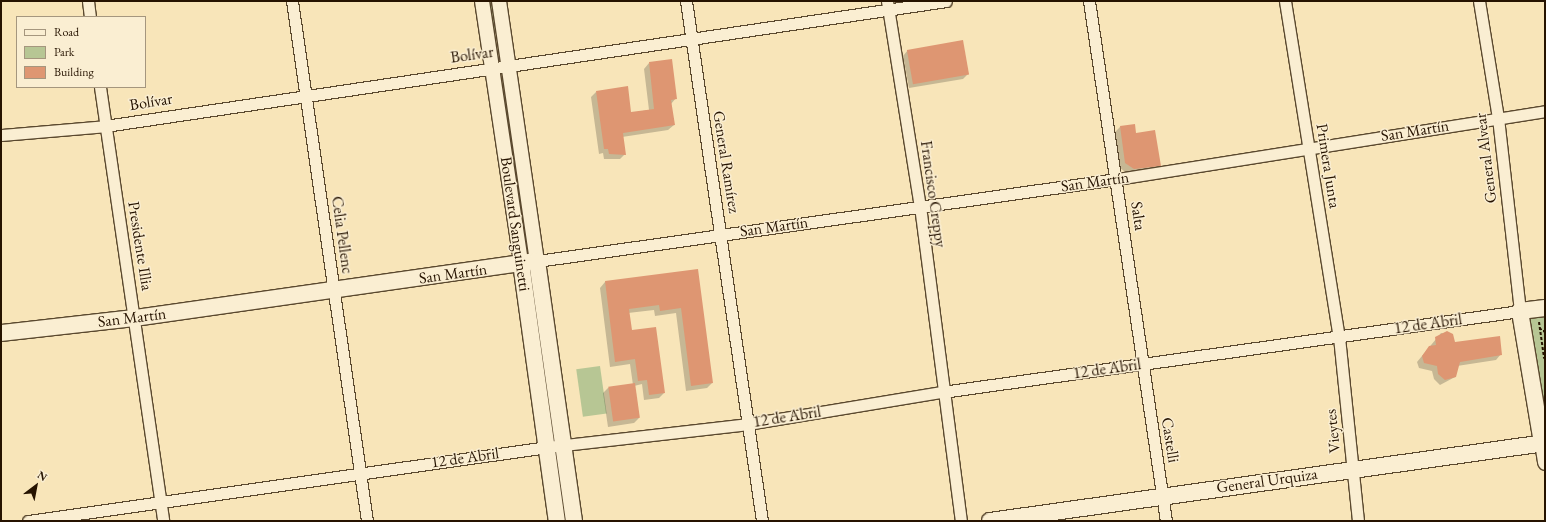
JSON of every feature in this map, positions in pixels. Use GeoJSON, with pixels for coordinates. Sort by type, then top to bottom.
{"type":"FeatureCollection","features":[{"type":"Feature","properties":{"kind":"main road","name":"San Martín"},"geometry":{"type":"LineString","coordinates":[[1,333],[135,318],[529,262]]}},
{"type":"Feature","properties":{"kind":"main road","name":"Boulevard Sanguinetti"},"geometry":{"type":"LineString","coordinates":[[529,262],[563,445],[574,521]]}},
{"type":"Feature","properties":{"kind":"main road","name":"Boulevard Sanguinetti"},"geometry":{"type":"LineString","coordinates":[[529,262],[546,447],[557,521]]}},
{"type":"Feature","properties":{"kind":"main road","name":"12 de Abril"},"geometry":{"type":"LineString","coordinates":[[1520,311],[1541,308]]}},
{"type":"Feature","properties":{"kind":"main road"},"geometry":{"type":"LineString","coordinates":[[1520,311],[1544,443]]}},
{"type":"Feature","properties":{"kind":"main road","name":"General Urquiza"},"geometry":{"type":"LineString","coordinates":[[990,521],[1163,497],[1353,468],[1544,443]]}},
{"type":"Feature","properties":{"kind":"street"},"geometry":{"type":"LineString","coordinates":[[88,1],[90,16]]}},
{"type":"Feature","properties":{"kind":"street","name":"Celia Pellenc"},"geometry":{"type":"LineString","coordinates":[[292,1],[307,94],[333,291],[366,521]]}},
{"type":"Feature","properties":{"kind":"street","name":"Boulevard Sanguinetti"},"geometry":{"type":"LineString","coordinates":[[482,1],[492,69],[529,262]]}},
{"type":"Feature","properties":{"kind":"street","name":"Boulevard Sanguinetti"},"geometry":{"type":"LineString","coordinates":[[499,1],[529,262]]}},
{"type":"Feature","properties":{"kind":"street","name":"General Ramírez"},"geometry":{"type":"LineString","coordinates":[[686,1],[762,521]]}},
{"type":"Feature","properties":{"kind":"street","name":"Bolívar"},"geometry":{"type":"LineString","coordinates":[[1,135],[105,126],[307,94],[507,67],[691,39],[888,5],[946,1]]}},
{"type":"Feature","properties":{"kind":"street","name":"Salta"},"geometry":{"type":"LineString","coordinates":[[1089,1],[1117,179],[1142,364]]}},
{"type":"Feature","properties":{"kind":"street","name":"Primera Junta"},"geometry":{"type":"LineString","coordinates":[[1285,1],[1339,337]]}},
{"type":"Feature","properties":{"kind":"street","name":"General Alvear"},"geometry":{"type":"LineString","coordinates":[[1479,1],[1498,118],[1520,311]]}},
{"type":"Feature","properties":{"kind":"street","name":"Francisco Creppy"},"geometry":{"type":"LineString","coordinates":[[888,5],[920,206],[942,392],[961,521]]}},
{"type":"Feature","properties":{"kind":"street","name":"Presidente Illia"},"geometry":{"type":"LineString","coordinates":[[100,88],[135,318],[163,521]]}},
{"type":"Feature","properties":{"kind":"street","name":"San Martín"},"geometry":{"type":"LineString","coordinates":[[529,262],[1117,179],[1545,110]]}},
{"type":"Feature","properties":{"kind":"street","name":"12 de Abril"},"geometry":{"type":"LineString","coordinates":[[28,521],[160,504],[359,473],[546,447],[748,424],[942,392],[1520,311]]}},
{"type":"Feature","properties":{"kind":"street","name":"Vieytes"},"geometry":{"type":"LineString","coordinates":[[1339,337],[1358,521]]}},
{"type":"Feature","properties":{"kind":"street","name":"Castelli"},"geometry":{"type":"LineString","coordinates":[[1142,364],[1166,521]]}},
{"type":"Feature","properties":{"kind":"street"},"geometry":{"type":"LineString","coordinates":[[1544,443],[1545,463]]}},
{"type":"Feature","properties":{"kind":"path"},"geometry":{"type":"LineString","coordinates":[[1541,308],[1539,328],[1544,362]]}},
{"type":"Feature","properties":{"kind":"path"},"geometry":{"type":"LineString","coordinates":[[1539,328],[1545,332]]}},
{"type":"Feature","properties":{"kind":"green space"},"geometry":{"type":"Polygon","coordinates":[[[488,1],[495,1],[495,47],[488,47],[488,1]]]}},
{"type":"Feature","properties":{"kind":"green space"},"geometry":{"type":"Polygon","coordinates":[[[507,90],[529,247],[522,248],[500,91],[507,90]]]}},
{"type":"Feature","properties":{"kind":"green space"},"geometry":{"type":"Polygon","coordinates":[[[1545,317],[1545,427],[1529,319],[1545,317]]]}},
{"type":"Feature","properties":{"kind":"green space"},"geometry":{"type":"Polygon","coordinates":[[[600,366],[607,414],[583,417],[576,369],[600,366]]]}},
{"type":"Feature","properties":{"kind":"building"},"geometry":{"type":"Polygon","coordinates":[[[963,40],[969,74],[913,84],[907,50],[963,40]]]}},
{"type":"Feature","properties":{"kind":"building"},"geometry":{"type":"Polygon","coordinates":[[[672,59],[677,99],[671,100],[675,125],[623,133],[626,155],[609,154],[608,149],[604,149],[596,91],[628,86],[631,112],[654,109],[649,62],[672,59]]]}},
{"type":"Feature","properties":{"kind":"building"},"geometry":{"type":"Polygon","coordinates":[[[1135,124],[1136,133],[1155,130],[1161,166],[1134,169],[1125,163],[1120,126],[1135,124]]]}},
{"type":"Feature","properties":{"kind":"building"},"geometry":{"type":"Polygon","coordinates":[[[698,269],[713,383],[691,386],[681,308],[660,311],[659,305],[629,309],[632,330],[656,327],[665,393],[649,395],[647,380],[638,381],[635,359],[615,362],[605,281],[698,269]]]}},
{"type":"Feature","properties":{"kind":"building"},"geometry":{"type":"Polygon","coordinates":[[[1447,331],[1453,334],[1455,342],[1500,336],[1502,355],[1460,362],[1456,377],[1445,380],[1438,374],[1437,366],[1424,363],[1422,356],[1429,346],[1436,345],[1435,337],[1447,331]]]}},
{"type":"Feature","properties":{"kind":"building"},"geometry":{"type":"Polygon","coordinates":[[[635,383],[640,418],[613,421],[608,387],[635,383]]]}}]}
